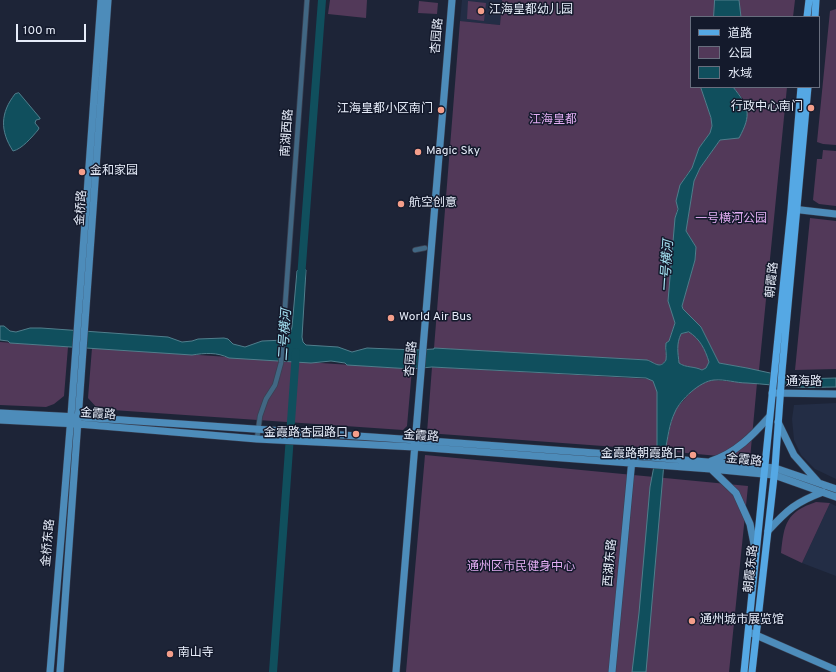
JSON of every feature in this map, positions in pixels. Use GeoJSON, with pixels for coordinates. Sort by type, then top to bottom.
{"type":"FeatureCollection","features":[{"type":"Feature","properties":{"kind":"main road"},"geometry":{"type":"LineString","coordinates":[[807,16],[809,0]]}},
{"type":"Feature","properties":{"kind":"main road"},"geometry":{"type":"LineString","coordinates":[[815,16],[816,0]]}},
{"type":"Feature","properties":{"kind":"main road","name":"朝霞路"},"geometry":{"type":"LineString","coordinates":[[764,471],[769,417],[782,371],[794,210],[801,88]]}},
{"type":"Feature","properties":{"kind":"main road","name":"朝霞路"},"geometry":{"type":"LineString","coordinates":[[775,471],[778,422],[774,371],[808,88]]}},
{"type":"Feature","properties":{"kind":"main road","name":"朝霞东路"},"geometry":{"type":"LineString","coordinates":[[744,672],[764,471]]}},
{"type":"Feature","properties":{"kind":"main road","name":"朝霞东路"},"geometry":{"type":"LineString","coordinates":[[752,672],[775,471]]}},
{"type":"Feature","properties":{"kind":"street","name":"金桥路"},"geometry":{"type":"LineString","coordinates":[[75,416],[75,348],[101,0]]}},
{"type":"Feature","properties":{"kind":"street","name":"金桥路"},"geometry":{"type":"LineString","coordinates":[[75,416],[85,328],[108,0]]}},
{"type":"Feature","properties":{"kind":"street","name":"南湖西路"},"geometry":{"type":"LineString","coordinates":[[257,439],[260,416],[266,399],[275,385],[281,364],[307,0]]}},
{"type":"Feature","properties":{"kind":"street","name":"杏园路"},"geometry":{"type":"LineString","coordinates":[[396,672],[452,0]]}},
{"type":"Feature","properties":{"kind":"street"},"geometry":{"type":"LineString","coordinates":[[794,210],[836,214]]}},
{"type":"Feature","properties":{"kind":"street"},"geometry":{"type":"LineString","coordinates":[[415,250],[425,248]]}},
{"type":"Feature","properties":{"kind":"street","name":"通海路"},"geometry":{"type":"LineString","coordinates":[[776,391],[836,394]]}},
{"type":"Feature","properties":{"kind":"street","name":"金霞路"},"geometry":{"type":"LineString","coordinates":[[0,413],[75,416],[296,432],[416,444],[632,459],[668,459],[707,462],[764,471]]}},
{"type":"Feature","properties":{"kind":"street","name":"金桥东路"},"geometry":{"type":"LineString","coordinates":[[50,672],[75,416]]}},
{"type":"Feature","properties":{"kind":"street"},"geometry":{"type":"LineString","coordinates":[[707,462],[720,458],[743,444],[769,417]]}},
{"type":"Feature","properties":{"kind":"street","name":"金霞路"},"geometry":{"type":"LineString","coordinates":[[0,420],[74,424],[257,439],[416,444]]}},
{"type":"Feature","properties":{"kind":"street"},"geometry":{"type":"LineString","coordinates":[[778,422],[794,455],[819,484]]}},
{"type":"Feature","properties":{"kind":"street","name":"金桥东路"},"geometry":{"type":"LineString","coordinates":[[60,672],[74,424]]}},
{"type":"Feature","properties":{"kind":"street","name":"西湖东路"},"geometry":{"type":"LineString","coordinates":[[612,672],[632,459]]}},
{"type":"Feature","properties":{"kind":"street","name":"金霞路"},"geometry":{"type":"LineString","coordinates":[[648,460],[673,466],[775,471],[836,489]]}},
{"type":"Feature","properties":{"kind":"street"},"geometry":{"type":"LineString","coordinates":[[711,469],[736,493],[750,524],[756,552]]}},
{"type":"Feature","properties":{"kind":"street","name":"金霞路"},"geometry":{"type":"LineString","coordinates":[[775,471],[836,497]]}},
{"type":"Feature","properties":{"kind":"street"},"geometry":{"type":"LineString","coordinates":[[768,531],[781,516],[796,504],[824,492]]}},
{"type":"Feature","properties":{"kind":"street"},"geometry":{"type":"LineString","coordinates":[[748,632],[836,670]]}},
{"type":"Feature","properties":{"kind":"shaded area","name":"江海皇都幼儿园"},"geometry":{"type":"Polygon","coordinates":[[[462,0],[502,0],[500,25],[460,21],[462,0]]]}},
{"type":"Feature","properties":{"kind":"shaded area"},"geometry":{"type":"Polygon","coordinates":[[[836,403],[836,479],[815,469],[801,455],[794,440],[792,419],[794,405],[836,403]]]}},
{"type":"Feature","properties":{"kind":"shaded area"},"geometry":{"type":"Polygon","coordinates":[[[830,503],[836,506],[836,576],[802,563],[830,503]]]}},
{"type":"Feature","properties":{"kind":"green space"},"geometry":{"type":"Polygon","coordinates":[[[330,0],[367,0],[366,18],[328,14],[330,0]]]}},
{"type":"Feature","properties":{"kind":"green space","name":"江海皇都"},"geometry":{"type":"Polygon","coordinates":[[[502,0],[715,0],[714,16],[690,16],[690,88],[701,88],[711,118],[712,126],[710,133],[699,148],[692,168],[685,177],[676,214],[669,301],[675,323],[665,350],[666,360],[664,363],[659,365],[646,360],[434,348],[460,21],[500,25],[502,0]]]}},
{"type":"Feature","properties":{"kind":"green space"},"geometry":{"type":"Polygon","coordinates":[[[739,0],[795,0],[793,16],[741,16],[739,0]]]}},
{"type":"Feature","properties":{"kind":"green space"},"geometry":{"type":"Polygon","coordinates":[[[419,1],[438,3],[437,14],[418,13],[419,1]]]}},
{"type":"Feature","properties":{"kind":"green space"},"geometry":{"type":"Polygon","coordinates":[[[468,1],[486,3],[484,21],[467,19],[468,1]]]}},
{"type":"Feature","properties":{"kind":"green space"},"geometry":{"type":"Polygon","coordinates":[[[836,9],[836,145],[817,142],[830,11],[836,9]]]}},
{"type":"Feature","properties":{"kind":"green space","name":"一号横河公园"},"geometry":{"type":"Polygon","coordinates":[[[734,88],[787,88],[758,371],[719,363],[701,327],[685,312],[682,306],[695,260],[696,247],[686,231],[694,181],[700,168],[720,140],[739,137],[743,99],[734,88]]]}},
{"type":"Feature","properties":{"kind":"green space"},"geometry":{"type":"Polygon","coordinates":[[[823,150],[836,151],[836,206],[819,204],[813,200],[817,159],[822,159],[823,150]]]}},
{"type":"Feature","properties":{"kind":"green space"},"geometry":{"type":"Polygon","coordinates":[[[810,218],[836,221],[836,369],[795,370],[810,218]]]}},
{"type":"Feature","properties":{"kind":"green space"},"geometry":{"type":"Polygon","coordinates":[[[689,332],[699,341],[709,362],[706,368],[702,370],[684,366],[679,363],[678,341],[681,334],[689,332]]]}},
{"type":"Feature","properties":{"kind":"green space"},"geometry":{"type":"Polygon","coordinates":[[[0,342],[68,347],[64,396],[54,404],[46,407],[0,405],[0,342]]]}},
{"type":"Feature","properties":{"kind":"green space"},"geometry":{"type":"Polygon","coordinates":[[[92,348],[412,369],[407,426],[403,430],[98,409],[88,398],[92,348]]]}},
{"type":"Feature","properties":{"kind":"green space"},"geometry":{"type":"Polygon","coordinates":[[[432,367],[650,379],[655,383],[657,391],[657,450],[427,433],[432,367]]]}},
{"type":"Feature","properties":{"kind":"green space"},"geometry":{"type":"Polygon","coordinates":[[[711,380],[757,383],[750,459],[665,451],[675,410],[700,384],[711,380]]]}},
{"type":"Feature","properties":{"kind":"green space","name":"通州区市民健身中心"},"geometry":{"type":"Polygon","coordinates":[[[425,455],[748,486],[729,672],[406,672],[425,455]]]}},
{"type":"Feature","properties":{"kind":"green space"},"geometry":{"type":"Polygon","coordinates":[[[816,502],[830,503],[802,563],[781,553],[785,527],[788,520],[798,510],[816,502]]]}},
{"type":"Feature","properties":{"kind":"water"},"geometry":{"type":"Polygon","coordinates":[[[715,0],[739,0],[741,16],[714,16],[715,0]]]}},
{"type":"Feature","properties":{"kind":"water"},"geometry":{"type":"Polygon","coordinates":[[[701,88],[734,88],[743,100],[747,111],[746,123],[739,138],[720,140],[700,168],[694,181],[686,231],[696,247],[695,260],[682,306],[683,309],[701,327],[719,363],[798,379],[836,378],[836,387],[801,387],[714,380],[697,387],[681,402],[671,421],[665,451],[646,672],[632,672],[639,613],[650,487],[657,450],[657,392],[653,381],[646,378],[432,367],[412,369],[347,365],[345,363],[331,361],[311,363],[229,358],[211,354],[192,355],[10,343],[8,341],[0,340],[0,326],[4,326],[10,331],[16,332],[30,328],[41,328],[168,337],[182,342],[198,339],[224,338],[228,339],[233,344],[245,347],[262,341],[285,340],[290,334],[292,327],[297,271],[302,267],[306,270],[302,337],[303,342],[306,345],[338,347],[352,352],[367,348],[415,350],[434,348],[647,360],[659,365],[664,363],[666,360],[666,343],[669,341],[675,323],[668,301],[675,218],[678,209],[676,201],[680,185],[692,168],[699,148],[710,133],[712,126],[711,118],[701,88]],[[689,332],[681,334],[678,345],[679,363],[684,366],[702,370],[706,368],[709,362],[702,345],[689,332]]]}},
{"type":"Feature","properties":{"kind":"water"},"geometry":{"type":"Polygon","coordinates":[[[19,93],[40,119],[36,120],[35,123],[39,128],[38,130],[23,145],[13,151],[4,129],[4,115],[10,101],[15,94],[19,93]]]}},
{"type":"Feature","properties":{"kind":"waterway","name":"二号横河"},"geometry":{"type":"LineString","coordinates":[[301,278],[322,0]]}},
{"type":"Feature","properties":{"kind":"waterway","name":"二号横河"},"geometry":{"type":"LineString","coordinates":[[273,672],[296,352]]}},
{"type":"Feature","properties":{"kind":"place","name":"江海皇都幼儿园"},"geometry":{"type":"Point","coordinates":[481,11]}},
{"type":"Feature","properties":{"kind":"place","name":"行政中心南门"},"geometry":{"type":"Point","coordinates":[811,108]}},
{"type":"Feature","properties":{"kind":"place","name":"江海皇都小区南门"},"geometry":{"type":"Point","coordinates":[441,110]}},
{"type":"Feature","properties":{"kind":"place","name":"Magic Sky"},"geometry":{"type":"Point","coordinates":[418,152]}},
{"type":"Feature","properties":{"kind":"place","name":"金和家园"},"geometry":{"type":"Point","coordinates":[82,172]}},
{"type":"Feature","properties":{"kind":"place","name":"航空创意"},"geometry":{"type":"Point","coordinates":[401,204]}},
{"type":"Feature","properties":{"kind":"place","name":"World Air Bus"},"geometry":{"type":"Point","coordinates":[391,318]}},
{"type":"Feature","properties":{"kind":"place","name":"金霞路杏园路口"},"geometry":{"type":"Point","coordinates":[356,434]}},
{"type":"Feature","properties":{"kind":"place","name":"金霞路朝霞路口"},"geometry":{"type":"Point","coordinates":[693,455]}},
{"type":"Feature","properties":{"kind":"place","name":"通州城市展览馆"},"geometry":{"type":"Point","coordinates":[692,621]}},
{"type":"Feature","properties":{"kind":"place","name":"南山寺"},"geometry":{"type":"Point","coordinates":[170,654]}},
{"type":"Feature","properties":{"kind":"water label","name":"一号横河"},"geometry":{"type":"Point","coordinates":[668,266]}}]}
